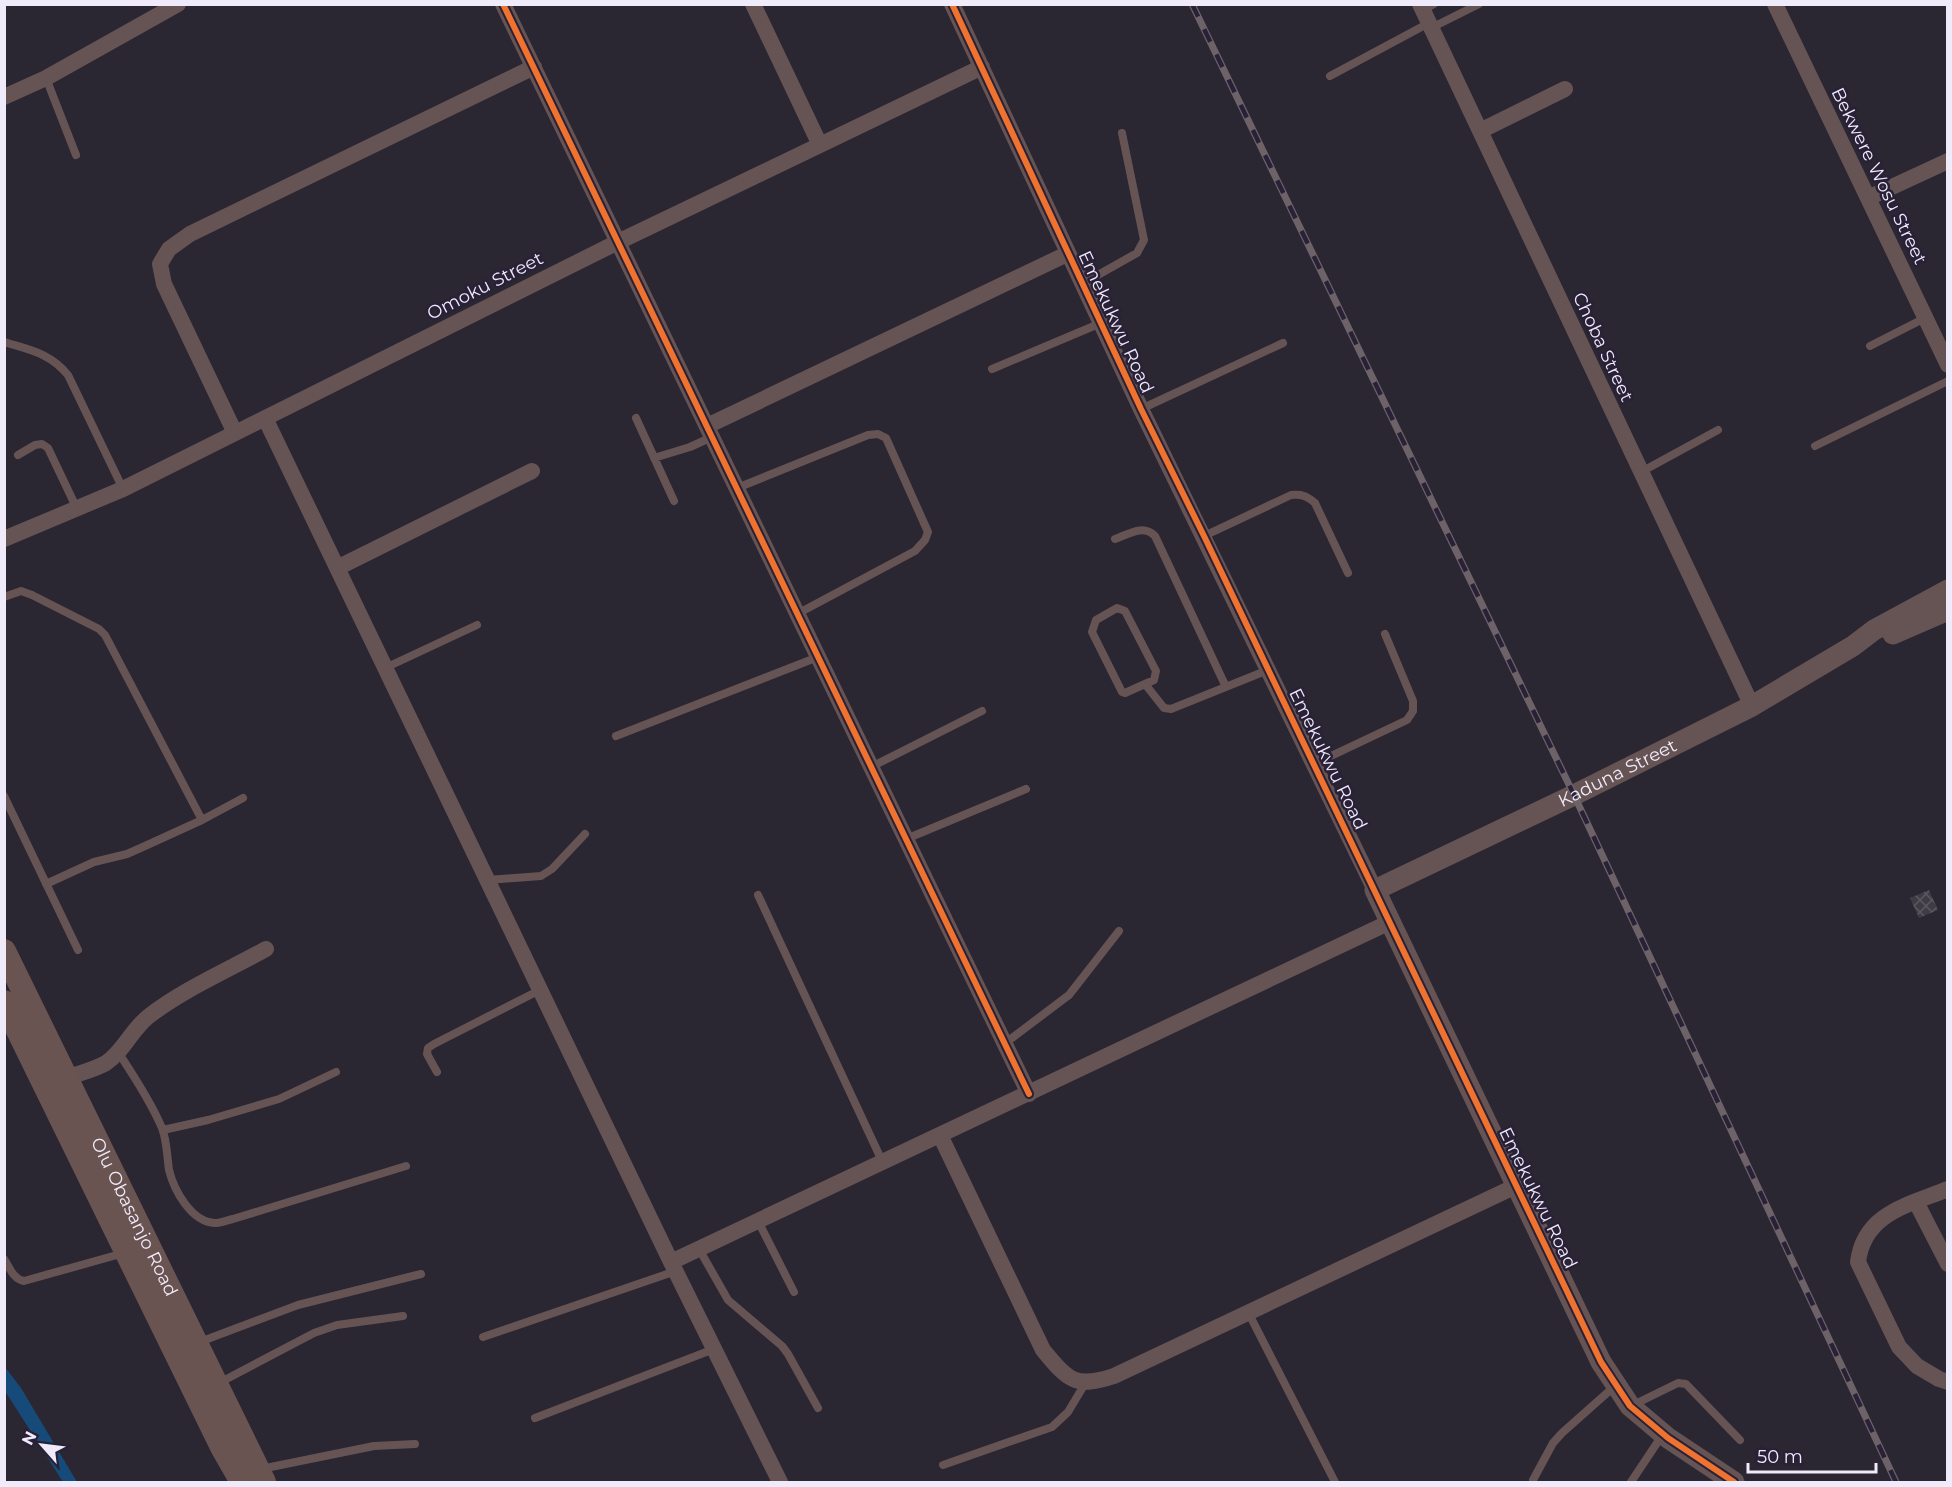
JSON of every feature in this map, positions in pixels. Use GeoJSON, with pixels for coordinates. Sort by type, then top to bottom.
{"type":"FeatureCollection","features":[{"type":"Feature","properties":{"kind":"main road","name":"Olu Obasanjo Road"},"geometry":{"type":"LineString","coordinates":[[4,951],[217,1384],[254,1478]]}},
{"type":"Feature","properties":{"kind":"main road","name":"Olu Obasanjo Road"},"geometry":{"type":"LineString","coordinates":[[4,1002],[222,1447],[254,1478]]}},
{"type":"Feature","properties":{"kind":"street"},"geometry":{"type":"LineString","coordinates":[[4,97],[46,78],[178,4]]}},
{"type":"Feature","properties":{"kind":"street"},"geometry":{"type":"LineString","coordinates":[[503,4],[1029,1094]]}},
{"type":"Feature","properties":{"kind":"street"},"geometry":{"type":"LineString","coordinates":[[753,4],[820,145]]}},
{"type":"Feature","properties":{"kind":"street","name":"Emekukwu Road"},"geometry":{"type":"LineString","coordinates":[[952,4],[1141,409],[1601,1362],[1630,1406],[1664,1434],[1734,1482]]}},
{"type":"Feature","properties":{"kind":"street","name":"Bekwere Wosu Street"},"geometry":{"type":"LineString","coordinates":[[1775,4],[1947,365]]}},
{"type":"Feature","properties":{"kind":"street","name":"Choba Street"},"geometry":{"type":"LineString","coordinates":[[1427,14],[1752,706]]}},
{"type":"Feature","properties":{"kind":"street"},"geometry":{"type":"LineString","coordinates":[[235,433],[164,284],[160,264],[170,249],[190,234],[534,67]]}},
{"type":"Feature","properties":{"kind":"street","name":"Omoku Street"},"geometry":{"type":"LineString","coordinates":[[4,539],[123,489],[618,242],[982,67]]}},
{"type":"Feature","properties":{"kind":"street"},"geometry":{"type":"LineString","coordinates":[[1480,131],[1565,89]]}},
{"type":"Feature","properties":{"kind":"street"},"geometry":{"type":"LineString","coordinates":[[1868,198],[1947,161]]}},
{"type":"Feature","properties":{"kind":"street"},"geometry":{"type":"LineString","coordinates":[[709,432],[1067,254]]}},
{"type":"Feature","properties":{"kind":"street"},"geometry":{"type":"LineString","coordinates":[[265,418],[780,1482]]}},
{"type":"Feature","properties":{"kind":"street"},"geometry":{"type":"LineString","coordinates":[[337,567],[532,471]]}},
{"type":"Feature","properties":{"kind":"street","name":"Kaduna Street"},"geometry":{"type":"LineString","coordinates":[[1375,890],[1584,790],[1752,706],[1853,646],[1874,630],[1947,590]]}},
{"type":"Feature","properties":{"kind":"street","name":"Kaduna Street"},"geometry":{"type":"LineString","coordinates":[[1853,646],[1878,640],[1947,610]]}},
{"type":"Feature","properties":{"kind":"street"},"geometry":{"type":"LineString","coordinates":[[674,1266],[699,1249],[1390,922]]}},
{"type":"Feature","properties":{"kind":"street"},"geometry":{"type":"LineString","coordinates":[[67,1078],[106,1063],[118,1052],[134,1029],[149,1016],[266,949]]}},
{"type":"Feature","properties":{"kind":"street"},"geometry":{"type":"LineString","coordinates":[[940,1136],[1043,1350],[1060,1371],[1072,1380],[1093,1383],[1114,1376],[1516,1186]]}},
{"type":"Feature","properties":{"kind":"street"},"geometry":{"type":"LineString","coordinates":[[1947,1189],[1883,1216],[1871,1228],[1859,1249],[1858,1262],[1899,1347],[1917,1366],[1947,1382]]}},
{"type":"Feature","properties":{"kind":"street"},"geometry":{"type":"LineString","coordinates":[[1916,1202],[1947,1264]]}},
{"type":"Feature","properties":{"kind":"lane"},"geometry":{"type":"LineString","coordinates":[[1330,76],[1427,14],[1479,4]]}},
{"type":"Feature","properties":{"kind":"lane"},"geometry":{"type":"LineString","coordinates":[[46,78],[76,155]]}},
{"type":"Feature","properties":{"kind":"lane"},"geometry":{"type":"LineString","coordinates":[[1082,284],[1137,253],[1144,240],[1122,133]]}},
{"type":"Feature","properties":{"kind":"lane"},"geometry":{"type":"LineString","coordinates":[[1870,346],[1925,318]]}},
{"type":"Feature","properties":{"kind":"lane"},"geometry":{"type":"LineString","coordinates":[[992,369],[1101,323]]}},
{"type":"Feature","properties":{"kind":"lane"},"geometry":{"type":"LineString","coordinates":[[4,342],[44,355],[59,364],[68,375],[123,489]]}},
{"type":"Feature","properties":{"kind":"lane"},"geometry":{"type":"LineString","coordinates":[[1141,409],[1282,343]]}},
{"type":"Feature","properties":{"kind":"lane"},"geometry":{"type":"LineString","coordinates":[[1815,446],[1947,381]]}},
{"type":"Feature","properties":{"kind":"lane"},"geometry":{"type":"LineString","coordinates":[[636,418],[674,501]]}},
{"type":"Feature","properties":{"kind":"lane"},"geometry":{"type":"LineString","coordinates":[[1641,472],[1718,430]]}},
{"type":"Feature","properties":{"kind":"lane"},"geometry":{"type":"LineString","coordinates":[[654,458],[690,447],[709,432]]}},
{"type":"Feature","properties":{"kind":"lane"},"geometry":{"type":"LineString","coordinates":[[737,488],[868,435],[878,434],[886,438],[928,532],[925,540],[915,551],[797,614]]}},
{"type":"Feature","properties":{"kind":"lane"},"geometry":{"type":"LineString","coordinates":[[18,455],[35,445],[42,444],[48,448],[77,509]]}},
{"type":"Feature","properties":{"kind":"lane"},"geometry":{"type":"LineString","coordinates":[[1204,536],[1291,495],[1307,496],[1315,503],[1348,573]]}},
{"type":"Feature","properties":{"kind":"lane"},"geometry":{"type":"LineString","coordinates":[[1115,539],[1142,529],[1149,530],[1155,536],[1226,687]]}},
{"type":"Feature","properties":{"kind":"lane"},"geometry":{"type":"LineString","coordinates":[[4,597],[21,591],[32,595],[105,634],[202,820]]}},
{"type":"Feature","properties":{"kind":"lane"},"geometry":{"type":"LineString","coordinates":[[1117,608],[1125,611],[1156,671],[1154,680],[1145,684],[1125,693],[1122,692],[1092,632],[1096,620],[1117,608]]}},
{"type":"Feature","properties":{"kind":"lane"},"geometry":{"type":"LineString","coordinates":[[386,668],[477,625]]}},
{"type":"Feature","properties":{"kind":"lane"},"geometry":{"type":"LineString","coordinates":[[1314,764],[1407,720],[1413,711],[1413,701],[1385,634]]}},
{"type":"Feature","properties":{"kind":"lane"},"geometry":{"type":"LineString","coordinates":[[616,736],[818,657]]}},
{"type":"Feature","properties":{"kind":"lane"},"geometry":{"type":"LineString","coordinates":[[1145,684],[1164,708],[1171,709],[1268,670]]}},
{"type":"Feature","properties":{"kind":"lane"},"geometry":{"type":"LineString","coordinates":[[871,767],[982,711]]}},
{"type":"Feature","properties":{"kind":"lane"},"geometry":{"type":"LineString","coordinates":[[906,839],[1026,789]]}},
{"type":"Feature","properties":{"kind":"lane"},"geometry":{"type":"LineString","coordinates":[[4,796],[78,950]]}},
{"type":"Feature","properties":{"kind":"lane"},"geometry":{"type":"LineString","coordinates":[[46,884],[94,862],[127,854],[202,820],[243,798]]}},
{"type":"Feature","properties":{"kind":"lane"},"geometry":{"type":"LineString","coordinates":[[488,880],[541,876],[552,869],[585,834]]}},
{"type":"Feature","properties":{"kind":"lane"},"geometry":{"type":"LineString","coordinates":[[758,896],[883,1163]]}},
{"type":"Feature","properties":{"kind":"lane"},"geometry":{"type":"LineString","coordinates":[[1004,1044],[1069,995],[1119,931]]}},
{"type":"Feature","properties":{"kind":"lane"},"geometry":{"type":"LineString","coordinates":[[437,1072],[427,1054],[428,1048],[540,990]]}},
{"type":"Feature","properties":{"kind":"lane"},"geometry":{"type":"LineString","coordinates":[[118,1052],[135,1077],[163,1130],[177,1194],[189,1209],[205,1220],[215,1223],[406,1166]]}},
{"type":"Feature","properties":{"kind":"lane"},"geometry":{"type":"LineString","coordinates":[[163,1130],[208,1120],[279,1099],[336,1072]]}},
{"type":"Feature","properties":{"kind":"lane"},"geometry":{"type":"LineString","coordinates":[[758,1221],[794,1292]]}},
{"type":"Feature","properties":{"kind":"lane"},"geometry":{"type":"LineString","coordinates":[[699,1249],[728,1300],[782,1346],[818,1408]]}},
{"type":"Feature","properties":{"kind":"lane"},"geometry":{"type":"LineString","coordinates":[[4,1259],[14,1276],[24,1281],[127,1252]]}},
{"type":"Feature","properties":{"kind":"lane"},"geometry":{"type":"LineString","coordinates":[[483,1337],[674,1266]]}},
{"type":"Feature","properties":{"kind":"lane"},"geometry":{"type":"LineString","coordinates":[[197,1343],[298,1305],[422,1274]]}},
{"type":"Feature","properties":{"kind":"lane"},"geometry":{"type":"LineString","coordinates":[[1248,1312],[1335,1482]]}},
{"type":"Feature","properties":{"kind":"lane"},"geometry":{"type":"LineString","coordinates":[[217,1384],[314,1333],[337,1325],[403,1316]]}},
{"type":"Feature","properties":{"kind":"lane"},"geometry":{"type":"LineString","coordinates":[[535,1418],[714,1349]]}},
{"type":"Feature","properties":{"kind":"lane"},"geometry":{"type":"LineString","coordinates":[[943,1465],[1052,1427],[1068,1412],[1086,1382]]}},
{"type":"Feature","properties":{"kind":"lane"},"geometry":{"type":"LineString","coordinates":[[1630,1406],[1677,1383],[1686,1384],[1740,1440]]}},
{"type":"Feature","properties":{"kind":"lane"},"geometry":{"type":"LineString","coordinates":[[1533,1480],[1553,1443],[1562,1432],[1616,1385]]}},
{"type":"Feature","properties":{"kind":"lane"},"geometry":{"type":"LineString","coordinates":[[1631,1482],[1664,1434]]}},
{"type":"Feature","properties":{"kind":"lane"},"geometry":{"type":"LineString","coordinates":[[254,1478],[352,1449],[415,1444]]}},
{"type":"Feature","properties":{"kind":"water"},"geometry":{"type":"Polygon","coordinates":[[[5,1367],[21,1388],[77,1482],[63,1482],[5,1391],[5,1367]]]}},
{"type":"Feature","properties":{"kind":"building"},"geometry":{"type":"Polygon","coordinates":[[[1929,890],[1938,910],[1919,918],[1910,898],[1929,890]]]}},
{"type":"Feature","properties":{"kind":"railway"},"geometry":{"type":"LineString","coordinates":[[1192,4],[1574,795],[1896,1482]]}},
{"type":"Feature","properties":{"kind":"cycle path"},"geometry":{"type":"LineString","coordinates":[[503,4],[1029,1094]]}},
{"type":"Feature","properties":{"kind":"cycle path"},"geometry":{"type":"LineString","coordinates":[[952,4],[1141,409],[1601,1362],[1630,1406],[1668,1438],[1734,1482]]}}]}
